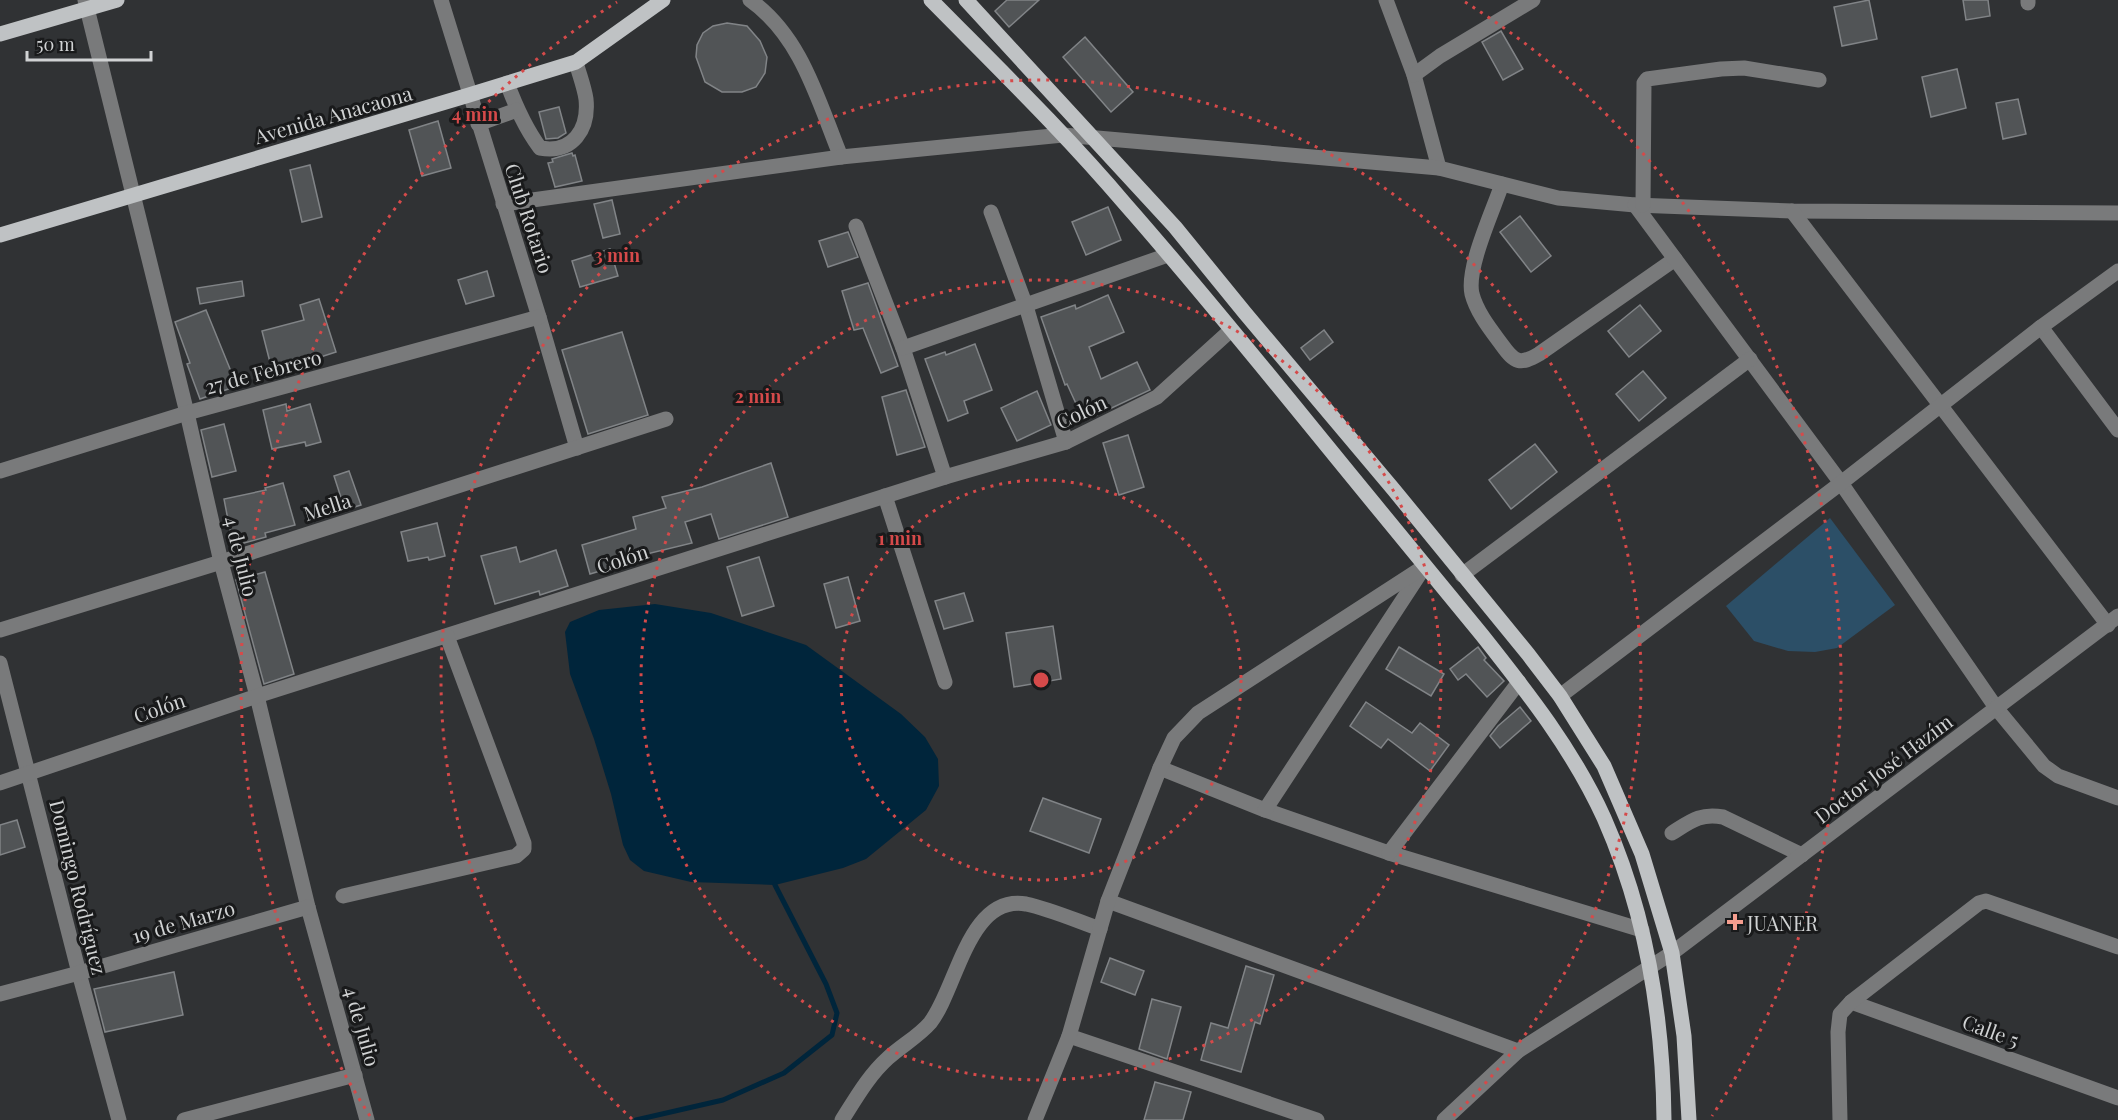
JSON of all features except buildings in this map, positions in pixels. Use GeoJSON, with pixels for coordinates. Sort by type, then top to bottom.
{"type":"FeatureCollection","features":[{"type":"Feature","properties":{"kind":"main road"},"geometry":{"type":"LineString","coordinates":[[0,34],[86,4],[117,0]]}},
{"type":"Feature","properties":{"kind":"main road","name":"Avenida Anacaona"},"geometry":{"type":"LineString","coordinates":[[0,235],[576,62],[663,0]]}},
{"type":"Feature","properties":{"kind":"main road"},"geometry":{"type":"LineString","coordinates":[[931,0],[1063,135],[1126,205],[1425,566],[1550,723],[1582,774],[1604,819],[1623,868],[1642,930],[1659,1023],[1664,1073],[1664,1120]]}},
{"type":"Feature","properties":{"kind":"main road"},"geometry":{"type":"LineString","coordinates":[[966,0],[1176,227],[1394,490],[1560,696],[1604,766],[1642,854],[1672,953],[1684,1036],[1689,1120]]}},
{"type":"Feature","properties":{"kind":"street","name":"Club Rotario"},"geometry":{"type":"LineString","coordinates":[[441,0],[577,448]]}},
{"type":"Feature","properties":{"kind":"street"},"geometry":{"type":"LineString","coordinates":[[750,0],[784,32],[802,61],[841,157]]}},
{"type":"Feature","properties":{"kind":"street"},"geometry":{"type":"LineString","coordinates":[[1386,0],[1414,75],[1439,168]]}},
{"type":"Feature","properties":{"kind":"street"},"geometry":{"type":"LineString","coordinates":[[1414,75],[1523,2]]}},
{"type":"Feature","properties":{"kind":"street","name":"4 de Julio"},"geometry":{"type":"LineString","coordinates":[[86,4],[187,413],[221,562],[257,696],[308,907],[367,1120]]}},
{"type":"Feature","properties":{"kind":"street"},"geometry":{"type":"LineString","coordinates":[[507,84],[517,110],[540,148],[552,151],[573,142],[585,123],[586,99],[576,62]]}},
{"type":"Feature","properties":{"kind":"street"},"geometry":{"type":"LineString","coordinates":[[1819,80],[1744,68],[1647,79],[1644,83],[1639,205],[1675,259],[1841,483],[1997,709],[2044,766],[2058,776],[2118,798]]}},
{"type":"Feature","properties":{"kind":"street"},"geometry":{"type":"LineString","coordinates":[[478,124],[517,110]]}},
{"type":"Feature","properties":{"kind":"street"},"geometry":{"type":"LineString","coordinates":[[503,204],[841,157],[1063,135],[1439,168],[1558,198],[1639,205],[1792,211],[2116,216]]}},
{"type":"Feature","properties":{"kind":"street"},"geometry":{"type":"LineString","coordinates":[[1502,184],[1471,273],[1473,294],[1485,322],[1510,357],[1519,362],[1527,361],[1539,354],[1675,259]]}},
{"type":"Feature","properties":{"kind":"street"},"geometry":{"type":"LineString","coordinates":[[1792,211],[1940,405],[2113,620]]}},
{"type":"Feature","properties":{"kind":"street"},"geometry":{"type":"LineString","coordinates":[[991,212],[1026,306],[1066,442]]}},
{"type":"Feature","properties":{"kind":"street"},"geometry":{"type":"LineString","coordinates":[[856,226],[903,348],[945,477]]}},
{"type":"Feature","properties":{"kind":"street"},"geometry":{"type":"LineString","coordinates":[[903,348],[1168,255]]}},
{"type":"Feature","properties":{"kind":"street"},"geometry":{"type":"LineString","coordinates":[[1560,696],[1841,483],[2041,327],[2118,271]]}},
{"type":"Feature","properties":{"kind":"street","name":"27 de Febrero"},"geometry":{"type":"LineString","coordinates":[[0,471],[187,413],[539,317]]}},
{"type":"Feature","properties":{"kind":"street"},"geometry":{"type":"LineString","coordinates":[[2041,327],[2118,430]]}},
{"type":"Feature","properties":{"kind":"street","name":"Colón"},"geometry":{"type":"LineString","coordinates":[[0,783],[257,696],[945,477],[1066,442],[1157,397],[1231,330]]}},
{"type":"Feature","properties":{"kind":"street"},"geometry":{"type":"LineString","coordinates":[[1462,575],[1750,359]]}},
{"type":"Feature","properties":{"kind":"street","name":"Mella"},"geometry":{"type":"LineString","coordinates":[[0,630],[221,562],[666,419]]}},
{"type":"Feature","properties":{"kind":"street"},"geometry":{"type":"LineString","coordinates":[[885,496],[945,682]]}},
{"type":"Feature","properties":{"kind":"street"},"geometry":{"type":"LineString","coordinates":[[1035,1120],[1069,1036],[1108,901],[1174,738],[1198,713],[1425,566]]}},
{"type":"Feature","properties":{"kind":"street"},"geometry":{"type":"LineString","coordinates":[[1265,810],[1425,566]]}},
{"type":"Feature","properties":{"kind":"street","name":"Doctor José Hazím"},"geometry":{"type":"LineString","coordinates":[[1444,1120],[1518,1051],[1672,953],[2113,620]]}},
{"type":"Feature","properties":{"kind":"street"},"geometry":{"type":"LineString","coordinates":[[343,896],[516,856],[524,849],[524,843],[447,636]]}},
{"type":"Feature","properties":{"kind":"street","name":"Domingo Rodríguez"},"geometry":{"type":"LineString","coordinates":[[0,663],[119,1120]]}},
{"type":"Feature","properties":{"kind":"street"},"geometry":{"type":"LineString","coordinates":[[1389,853],[1519,682]]}},
{"type":"Feature","properties":{"kind":"street"},"geometry":{"type":"LineString","coordinates":[[1160,768],[1265,810],[1389,853],[1642,930]]}},
{"type":"Feature","properties":{"kind":"street"},"geometry":{"type":"LineString","coordinates":[[1672,833],[1695,818],[1709,814],[1723,816],[1802,855]]}},
{"type":"Feature","properties":{"kind":"street"},"geometry":{"type":"LineString","coordinates":[[1108,901],[1518,1051]]}},
{"type":"Feature","properties":{"kind":"street"},"geometry":{"type":"LineString","coordinates":[[1840,1120],[1838,1032],[1840,1014],[1851,1002],[1979,903],[1986,901],[2118,947]]}},
{"type":"Feature","properties":{"kind":"street"},"geometry":{"type":"LineString","coordinates":[[842,1120],[873,1072],[930,1024],[976,928],[986,916],[998,908],[1012,904],[1026,904],[1100,928]]}},
{"type":"Feature","properties":{"kind":"street","name":"19 de Marzo"},"geometry":{"type":"LineString","coordinates":[[0,994],[308,907]]}},
{"type":"Feature","properties":{"kind":"street","name":"Calle 5"},"geometry":{"type":"LineString","coordinates":[[1851,1002],[2118,1098]]}},
{"type":"Feature","properties":{"kind":"street"},"geometry":{"type":"LineString","coordinates":[[1069,1036],[1317,1120]]}},
{"type":"Feature","properties":{"kind":"street"},"geometry":{"type":"LineString","coordinates":[[184,1120],[355,1075]]}},
{"type":"Feature","properties":{"kind":"shaded area"},"geometry":{"type":"Polygon","coordinates":[[[1830,518],[1895,605],[1837,648],[1815,652],[1788,651],[1754,641],[1726,606],[1830,518]]]}},
{"type":"Feature","properties":{"kind":"shaded area"},"geometry":{"type":"Polygon","coordinates":[[[655,604],[711,613],[806,645],[901,714],[925,737],[938,759],[939,786],[926,810],[866,859],[843,868],[775,885],[691,882],[644,871],[630,860],[623,845],[611,794],[594,739],[570,674],[565,632],[570,622],[599,610],[655,604]]]}},
{"type":"Feature","properties":{"kind":"waterway"},"geometry":{"type":"LineString","coordinates":[[636,1120],[723,1100],[784,1073],[832,1035],[837,1013],[826,984],[775,885]]}},
{"type":"Feature","properties":{"kind":"place","name":"JUANER"},"geometry":{"type":"Point","coordinates":[1735,922]}}]}
